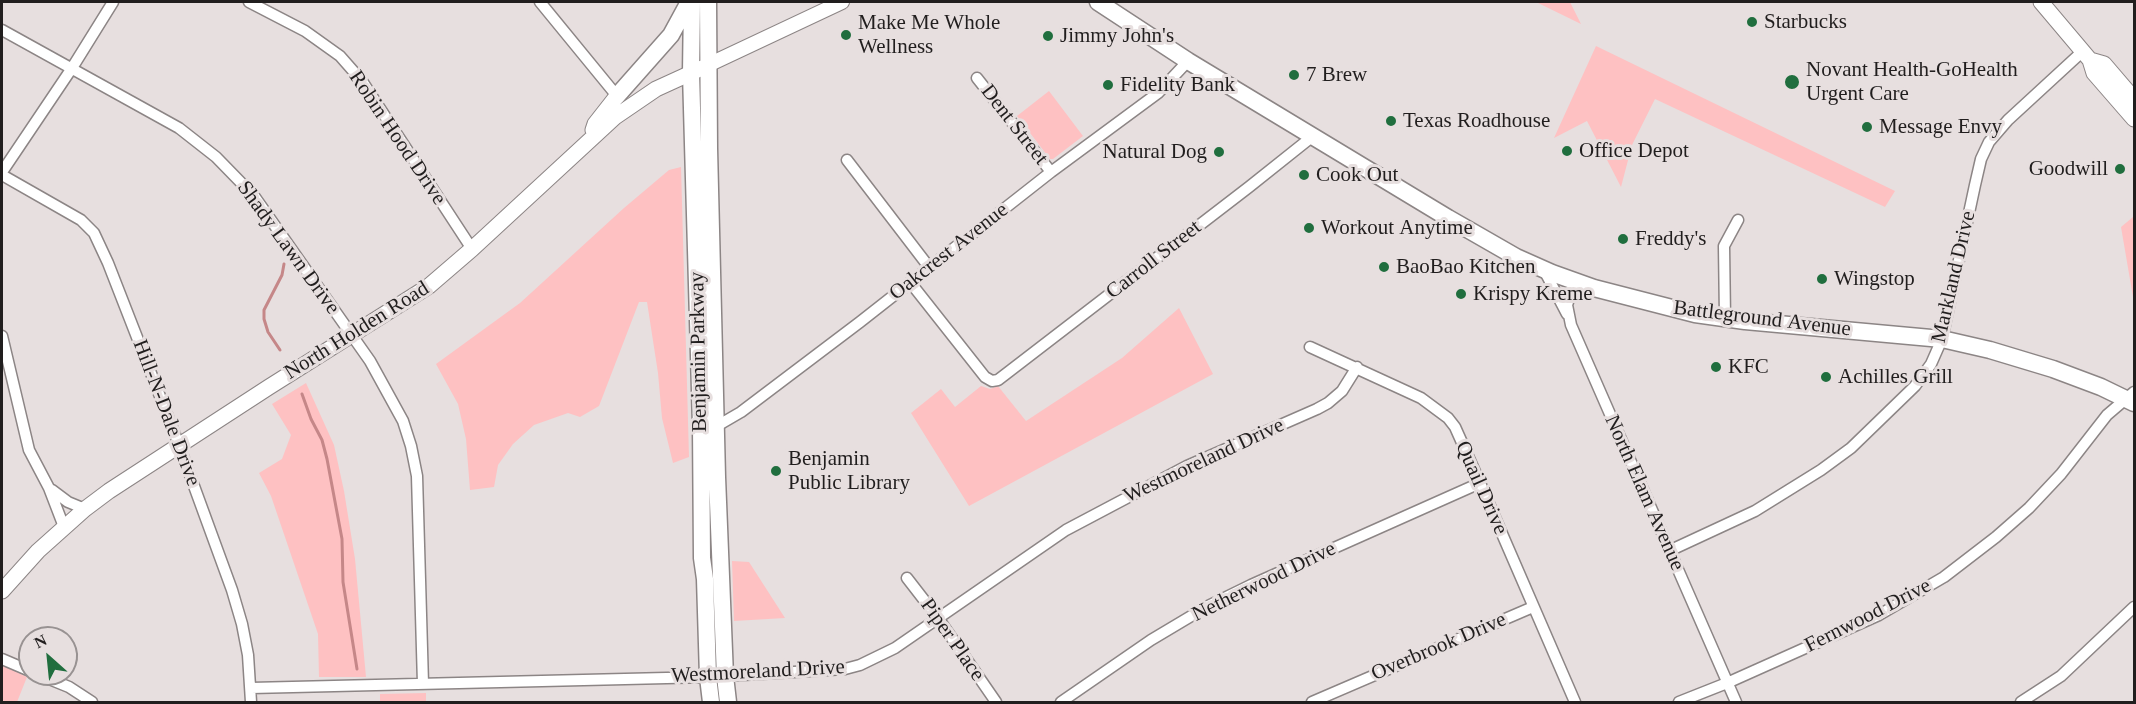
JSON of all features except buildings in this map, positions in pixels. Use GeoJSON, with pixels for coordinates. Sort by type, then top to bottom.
{"type":"FeatureCollection","features":[{"type":"Feature","properties":{"kind":"main road"},"geometry":{"type":"LineString","coordinates":[[589,141],[595,124],[671,35],[690,2]]}},
{"type":"Feature","properties":{"kind":"main road","name":"Benjamin Parkway"},"geometry":{"type":"LineString","coordinates":[[690,2],[691,73],[709,426]]}},
{"type":"Feature","properties":{"kind":"main road","name":"Benjamin Parkway"},"geometry":{"type":"LineString","coordinates":[[708,2],[709,426],[702,558],[717,676],[728,702]]}},
{"type":"Feature","properties":{"kind":"main road","name":"Battleground Avenue"},"geometry":{"type":"LineString","coordinates":[[1098,2],[1188,61],[1448,218],[1516,257],[1544,270],[1575,281],[1695,314],[1942,339],[1990,350],[2053,369],[2132,398]]}},
{"type":"Feature","properties":{"kind":"main road"},"geometry":{"type":"LineString","coordinates":[[2041,2],[2086,55],[2094,73],[2134,119]]}},
{"type":"Feature","properties":{"kind":"main road"},"geometry":{"type":"LineString","coordinates":[[2086,55],[2104,64],[2134,99]]}},
{"type":"Feature","properties":{"kind":"main road","name":"North Holden Road"},"geometry":{"type":"LineString","coordinates":[[2,591],[23,566],[85,509],[179,445],[441,278],[589,141],[634,104],[656,89],[708,65]]}},
{"type":"Feature","properties":{"kind":"main road","name":"Benjamin Parkway"},"geometry":{"type":"LineString","coordinates":[[711,702],[717,676]]}},
{"type":"Feature","properties":{"kind":"street"},"geometry":{"type":"LineString","coordinates":[[2,173],[113,2]]}},
{"type":"Feature","properties":{"kind":"street","name":"Robin Hood Drive"},"geometry":{"type":"LineString","coordinates":[[249,2],[305,31],[340,56],[362,81],[472,249]]}},
{"type":"Feature","properties":{"kind":"street"},"geometry":{"type":"LineString","coordinates":[[540,2],[617,96]]}},
{"type":"Feature","properties":{"kind":"street"},"geometry":{"type":"LineString","coordinates":[[708,65],[842,2]]}},
{"type":"Feature","properties":{"kind":"street","name":"Shady Lawn Drive"},"geometry":{"type":"LineString","coordinates":[[2,30],[179,128],[216,157],[254,196],[351,334],[392,398],[411,446],[417,476],[423,684]]}},
{"type":"Feature","properties":{"kind":"street","name":"Markland Drive"},"geometry":{"type":"LineString","coordinates":[[1671,550],[1755,511],[1805,481],[1847,451],[1915,386],[1931,364],[1942,339],[1985,150],[1997,131],[2008,120],[2086,55]]}},
{"type":"Feature","properties":{"kind":"street","name":"Oakcrest Avenue"},"geometry":{"type":"LineString","coordinates":[[709,426],[755,402],[1051,172],[1158,93],[1188,61]]}},
{"type":"Feature","properties":{"kind":"street","name":"Dent Street"},"geometry":{"type":"LineString","coordinates":[[977,78],[1051,172]]}},
{"type":"Feature","properties":{"kind":"street","name":"Carroll Street"},"geometry":{"type":"LineString","coordinates":[[910,282],[985,377],[992,381],[1006,375],[1249,188],[1313,135]]}},
{"type":"Feature","properties":{"kind":"street"},"geometry":{"type":"LineString","coordinates":[[847,160],[929,267]]}},
{"type":"Feature","properties":{"kind":"street","name":"Hill-N-Dale Drive"},"geometry":{"type":"LineString","coordinates":[[2,173],[81,220],[94,233],[108,263],[179,445],[232,590],[248,655],[251,702]]}},
{"type":"Feature","properties":{"kind":"street"},"geometry":{"type":"LineString","coordinates":[[1725,318],[1724,246],[1738,220]]}},
{"type":"Feature","properties":{"kind":"street","name":"North Elam Avenue"},"geometry":{"type":"LineString","coordinates":[[1544,270],[1568,315],[1616,432],[1671,550],[1736,702]]}},
{"type":"Feature","properties":{"kind":"street"},"geometry":{"type":"LineString","coordinates":[[1568,315],[1567,305],[1575,281]]}},
{"type":"Feature","properties":{"kind":"street"},"geometry":{"type":"LineString","coordinates":[[2,336],[29,450],[49,488],[64,527]]}},
{"type":"Feature","properties":{"kind":"street","name":"Quail Drive"},"geometry":{"type":"LineString","coordinates":[[1310,347],[1421,398],[1448,418],[1455,428],[1480,483],[1575,702]]}},
{"type":"Feature","properties":{"kind":"street","name":"Westmoreland Drive"},"geometry":{"type":"LineString","coordinates":[[251,688],[717,676],[845,669],[860,665],[895,648],[1066,530],[1187,466],[1328,403],[1342,391],[1357,368]]}},
{"type":"Feature","properties":{"kind":"street","name":"Fernwood Drive"},"geometry":{"type":"LineString","coordinates":[[1680,702],[1880,615],[1934,584],[1973,557],[2029,508],[2061,474],[2107,415],[2132,398]]}},
{"type":"Feature","properties":{"kind":"street","name":"Netherwood Drive"},"geometry":{"type":"LineString","coordinates":[[1061,702],[1151,640],[1208,606],[1480,483]]}},
{"type":"Feature","properties":{"kind":"street"},"geometry":{"type":"LineString","coordinates":[[49,488],[68,502],[85,509]]}},
{"type":"Feature","properties":{"kind":"street","name":"Piper Place"},"geometry":{"type":"LineString","coordinates":[[907,578],[938,618],[996,702]]}},
{"type":"Feature","properties":{"kind":"street","name":"Overbrook Drive"},"geometry":{"type":"LineString","coordinates":[[1312,702],[1533,607]]}},
{"type":"Feature","properties":{"kind":"street"},"geometry":{"type":"LineString","coordinates":[[2021,702],[2061,676],[2134,607]]}},
{"type":"Feature","properties":{"kind":"street"},"geometry":{"type":"LineString","coordinates":[[2,659],[18,666]]}},
{"type":"Feature","properties":{"kind":"street"},"geometry":{"type":"LineString","coordinates":[[67,686],[92,702]]}},
{"type":"Feature","properties":{"kind":"shaded area"},"geometry":{"type":"Polygon","coordinates":[[[1536,2],[1570,2],[1581,24],[1536,2]]]}},
{"type":"Feature","properties":{"kind":"shaded area"},"geometry":{"type":"Polygon","coordinates":[[[1596,46],[1895,191],[1885,207],[1655,99],[1632,145],[1621,187],[1587,121],[1554,138],[1596,46]]]}},
{"type":"Feature","properties":{"kind":"shaded area"},"geometry":{"type":"Polygon","coordinates":[[[1049,91],[1083,136],[1053,159],[1050,159],[1017,116],[1049,91]]]}},
{"type":"Feature","properties":{"kind":"shaded area"},"geometry":{"type":"Polygon","coordinates":[[[681,167],[689,457],[673,463],[662,418],[658,373],[647,302],[639,302],[599,406],[580,417],[568,413],[534,425],[513,444],[498,465],[494,487],[470,490],[466,439],[458,404],[436,364],[520,303],[669,170],[681,167]]]}},
{"type":"Feature","properties":{"kind":"shaded area"},"geometry":{"type":"Polygon","coordinates":[[[2133,217],[2134,295],[2133,297],[2121,227],[2133,217]]]}},
{"type":"Feature","properties":{"kind":"shaded area"},"geometry":{"type":"Polygon","coordinates":[[[1179,308],[1213,374],[969,506],[911,413],[941,389],[955,407],[981,386],[990,389],[998,386],[1026,421],[1122,358],[1179,308]]]}},
{"type":"Feature","properties":{"kind":"shaded area"},"geometry":{"type":"Polygon","coordinates":[[[306,383],[334,445],[344,491],[355,559],[366,677],[319,677],[318,634],[271,496],[259,473],[282,459],[291,435],[272,404],[306,383]]]}},
{"type":"Feature","properties":{"kind":"shaded area"},"geometry":{"type":"Polygon","coordinates":[[[732,561],[749,562],[785,618],[734,621],[732,561]]]}},
{"type":"Feature","properties":{"kind":"shaded area"},"geometry":{"type":"Polygon","coordinates":[[[2,665],[18,673],[18,686],[23,686],[17,702],[2,702],[2,665]]]}},
{"type":"Feature","properties":{"kind":"shaded area"},"geometry":{"type":"Polygon","coordinates":[[[426,693],[426,702],[380,702],[380,694],[426,693]]]}},
{"type":"Feature","properties":{"kind":"waterway"},"geometry":{"type":"LineString","coordinates":[[280,350],[268,332],[264,310],[282,275],[284,264]]}},
{"type":"Feature","properties":{"kind":"waterway"},"geometry":{"type":"LineString","coordinates":[[302,394],[322,440],[327,459],[342,539],[343,582],[357,669]]}},
{"type":"Feature","properties":{"kind":"place","name":"Starbucks"},"geometry":{"type":"Point","coordinates":[1752,22]}},
{"type":"Feature","properties":{"kind":"place","name":"Make Me Whole Wellness"},"geometry":{"type":"Point","coordinates":[846,35]}},
{"type":"Feature","properties":{"kind":"place","name":"Jimmy John's"},"geometry":{"type":"Point","coordinates":[1048,36]}},
{"type":"Feature","properties":{"kind":"place","name":"7 Brew"},"geometry":{"type":"Point","coordinates":[1294,75]}},
{"type":"Feature","properties":{"kind":"place","name":"Novant Health-GoHealth Urgent Care"},"geometry":{"type":"Point","coordinates":[1792,82]}},
{"type":"Feature","properties":{"kind":"place","name":"Fidelity Bank"},"geometry":{"type":"Point","coordinates":[1108,85]}},
{"type":"Feature","properties":{"kind":"place","name":"Texas Roadhouse"},"geometry":{"type":"Point","coordinates":[1391,121]}},
{"type":"Feature","properties":{"kind":"place","name":"Message Envy"},"geometry":{"type":"Point","coordinates":[1867,127]}},
{"type":"Feature","properties":{"kind":"place","name":"Office Depot"},"geometry":{"type":"Point","coordinates":[1567,151]}},
{"type":"Feature","properties":{"kind":"place","name":"Natural Dog"},"geometry":{"type":"Point","coordinates":[1219,152]}},
{"type":"Feature","properties":{"kind":"place","name":"Goodwill"},"geometry":{"type":"Point","coordinates":[2120,169]}},
{"type":"Feature","properties":{"kind":"place","name":"Cook Out"},"geometry":{"type":"Point","coordinates":[1304,175]}},
{"type":"Feature","properties":{"kind":"place","name":"Workout Anytime"},"geometry":{"type":"Point","coordinates":[1309,228]}},
{"type":"Feature","properties":{"kind":"place","name":"Freddy's"},"geometry":{"type":"Point","coordinates":[1623,239]}},
{"type":"Feature","properties":{"kind":"place","name":"BaoBao Kitchen"},"geometry":{"type":"Point","coordinates":[1384,267]}},
{"type":"Feature","properties":{"kind":"place","name":"Wingstop"},"geometry":{"type":"Point","coordinates":[1822,279]}},
{"type":"Feature","properties":{"kind":"place","name":"Krispy Kreme"},"geometry":{"type":"Point","coordinates":[1461,294]}},
{"type":"Feature","properties":{"kind":"place","name":"KFC"},"geometry":{"type":"Point","coordinates":[1716,367]}},
{"type":"Feature","properties":{"kind":"place","name":"Achilles Grill"},"geometry":{"type":"Point","coordinates":[1826,377]}},
{"type":"Feature","properties":{"kind":"place","name":"Benjamin Public Library"},"geometry":{"type":"Point","coordinates":[776,471]}}]}
